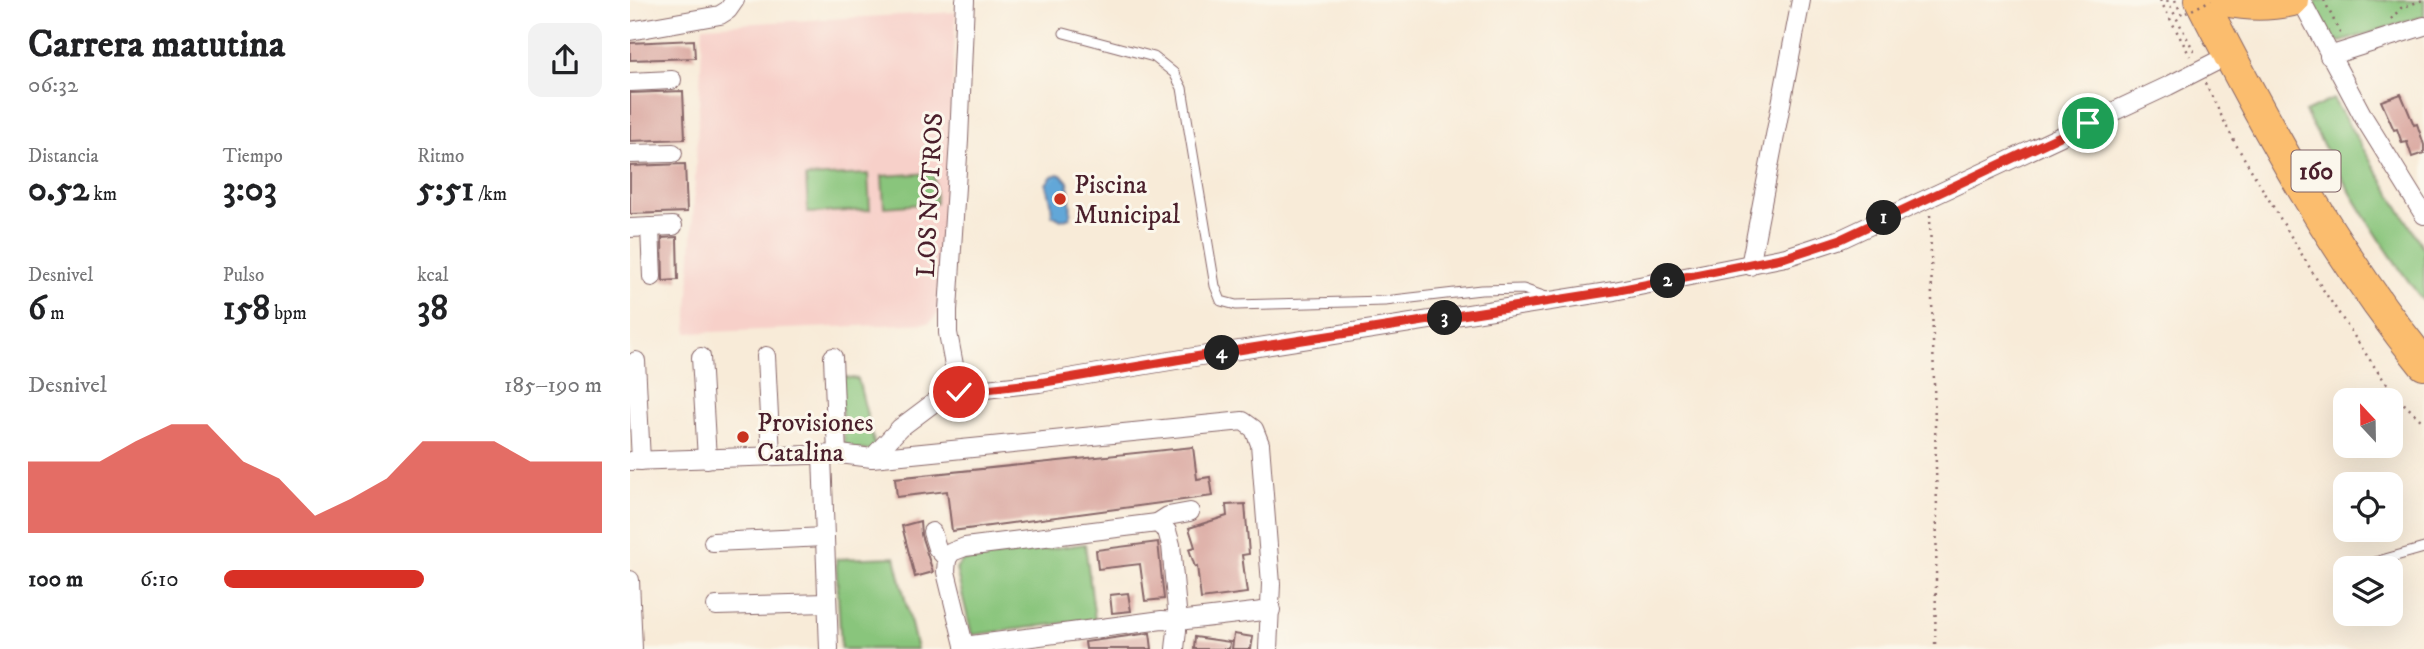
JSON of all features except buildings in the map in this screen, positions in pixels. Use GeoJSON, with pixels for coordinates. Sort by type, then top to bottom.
{"type":"FeatureCollection","features":[{"type":"Feature","properties":{"kind":"highway","name":"160"},"geometry":{"type":"LineString","coordinates":[[2201,0],[2210,65],[2289,167],[2357,276],[2424,364]]}},
{"type":"Feature","properties":{"kind":"highway","name":"160"},"geometry":{"type":"LineString","coordinates":[[2225,0],[2328,192],[2377,269],[2424,331]]}},
{"type":"Feature","properties":{"kind":"highway"},"geometry":{"type":"LineString","coordinates":[[2225,0],[2248,5],[2267,5],[2292,0]]}},
{"type":"Feature","properties":{"kind":"street"},"geometry":{"type":"LineString","coordinates":[[630,32],[720,15],[728,10],[735,0]]}},
{"type":"Feature","properties":{"kind":"street","name":"LOS NOTROS"},"geometry":{"type":"LineString","coordinates":[[959,392],[948,333],[948,310],[965,0]]}},
{"type":"Feature","properties":{"kind":"street"},"geometry":{"type":"LineString","coordinates":[[1750,265],[1801,0]]}},
{"type":"Feature","properties":{"kind":"street"},"geometry":{"type":"LineString","coordinates":[[2301,0],[2329,56],[2424,215]]}},
{"type":"Feature","properties":{"kind":"street"},"geometry":{"type":"LineString","coordinates":[[2329,56],[2424,26]]}},
{"type":"Feature","properties":{"kind":"street"},"geometry":{"type":"LineString","coordinates":[[872,458],[907,423],[936,401],[959,392],[1039,383],[1557,300],[1799,254],[1841,239],[2210,65]]}},
{"type":"Feature","properties":{"kind":"street"},"geometry":{"type":"LineString","coordinates":[[630,82],[673,80]]}},
{"type":"Feature","properties":{"kind":"street"},"geometry":{"type":"LineString","coordinates":[[630,154],[673,153]]}},
{"type":"Feature","properties":{"kind":"street"},"geometry":{"type":"LineString","coordinates":[[630,228],[673,226]]}},
{"type":"Feature","properties":{"kind":"street"},"geometry":{"type":"LineString","coordinates":[[650,227],[652,277]]}},
{"type":"Feature","properties":{"kind":"street"},"geometry":{"type":"LineString","coordinates":[[766,356],[771,456]]}},
{"type":"Feature","properties":{"kind":"street"},"geometry":{"type":"LineString","coordinates":[[701,357],[707,459]]}},
{"type":"Feature","properties":{"kind":"street"},"geometry":{"type":"LineString","coordinates":[[829,649],[825,537],[833,357]]}},
{"type":"Feature","properties":{"kind":"street"},"geometry":{"type":"LineString","coordinates":[[636,361],[635,461],[830,454],[872,458],[1234,421],[1251,425],[1260,444],[1269,557],[1271,610],[1268,649]]}},
{"type":"Feature","properties":{"kind":"street"},"geometry":{"type":"LineString","coordinates":[[1190,512],[1168,516],[1161,525],[965,547],[952,552],[947,559],[946,572],[964,648],[1161,620],[1178,621],[1271,610]]}},
{"type":"Feature","properties":{"kind":"street"},"geometry":{"type":"LineString","coordinates":[[1161,525],[1171,540],[1178,621],[1175,649]]}},
{"type":"Feature","properties":{"kind":"street"},"geometry":{"type":"LineString","coordinates":[[932,532],[937,548],[947,559]]}},
{"type":"Feature","properties":{"kind":"street"},"geometry":{"type":"LineString","coordinates":[[713,542],[825,537]]}},
{"type":"Feature","properties":{"kind":"street"},"geometry":{"type":"LineString","coordinates":[[630,580],[633,649]]}},
{"type":"Feature","properties":{"kind":"street"},"geometry":{"type":"LineString","coordinates":[[716,606],[827,603]]}},
{"type":"Feature","properties":{"kind":"lane"},"geometry":{"type":"LineString","coordinates":[[1064,33],[1154,57],[1174,73],[1182,88],[1215,286],[1221,301],[1236,304],[1385,301],[1481,290],[1523,289],[1557,300]]}},
{"type":"Feature","properties":{"kind":"lane"},"geometry":{"type":"LineString","coordinates":[[2396,556],[2424,548]]}},
{"type":"Feature","properties":{"kind":"path"},"geometry":{"type":"LineString","coordinates":[[2160,0],[2210,65]]}},
{"type":"Feature","properties":{"kind":"path"},"geometry":{"type":"LineString","coordinates":[[2167,0],[2210,65],[2235,143],[2322,288],[2378,372],[2424,424]]}},
{"type":"Feature","properties":{"kind":"path"},"geometry":{"type":"LineString","coordinates":[[2175,0],[2182,15],[2211,0]]}},
{"type":"Feature","properties":{"kind":"path"},"geometry":{"type":"LineString","coordinates":[[1929,196],[1937,509],[1935,649]]}},
{"type":"Feature","properties":{"kind":"shaded area"},"geometry":{"type":"Polygon","coordinates":[[[956,12],[941,311],[929,323],[687,333],[703,26],[956,12]]]}},
{"type":"Feature","properties":{"kind":"green space"},"geometry":{"type":"Polygon","coordinates":[[[2317,0],[2424,0],[2424,16],[2341,42],[2332,39],[2313,7],[2317,0]]]}},
{"type":"Feature","properties":{"kind":"green space"},"geometry":{"type":"Polygon","coordinates":[[[2333,99],[2424,249],[2424,302],[2361,209],[2305,112],[2333,99]]]}},
{"type":"Feature","properties":{"kind":"green space"},"geometry":{"type":"Polygon","coordinates":[[[934,173],[936,203],[884,207],[882,176],[934,173]]]}},
{"type":"Feature","properties":{"kind":"green space"},"geometry":{"type":"Polygon","coordinates":[[[868,174],[870,210],[808,213],[806,177],[868,174]]]}},
{"type":"Feature","properties":{"kind":"green space"},"geometry":{"type":"Polygon","coordinates":[[[839,376],[858,379],[876,451],[845,449],[839,376]]]}},
{"type":"Feature","properties":{"kind":"green space"},"geometry":{"type":"Polygon","coordinates":[[[1085,544],[1095,619],[972,635],[956,569],[962,561],[1085,544]]]}},
{"type":"Feature","properties":{"kind":"green space"},"geometry":{"type":"Polygon","coordinates":[[[895,557],[917,649],[841,649],[836,559],[895,557]]]}},
{"type":"Feature","properties":{"kind":"water","name":"Piscina Municipal"},"geometry":{"type":"Polygon","coordinates":[[[1058,174],[1068,182],[1071,205],[1070,217],[1061,220],[1052,215],[1046,184],[1052,176],[1058,174]]]}},
{"type":"Feature","properties":{"kind":"place","name":"Piscina Municipal"},"geometry":{"type":"Point","coordinates":[1060,199]}},
{"type":"Feature","properties":{"kind":"place","name":"Provisiones Catalina"},"geometry":{"type":"Point","coordinates":[743,437]}},
{"type":"Feature","properties":{"kind":"route"},"geometry":{"type":"LineString","coordinates":[[959,392],[1039,383],[1395,327],[1614,291],[1786,257],[1841,239],[2088,123]]}}]}
